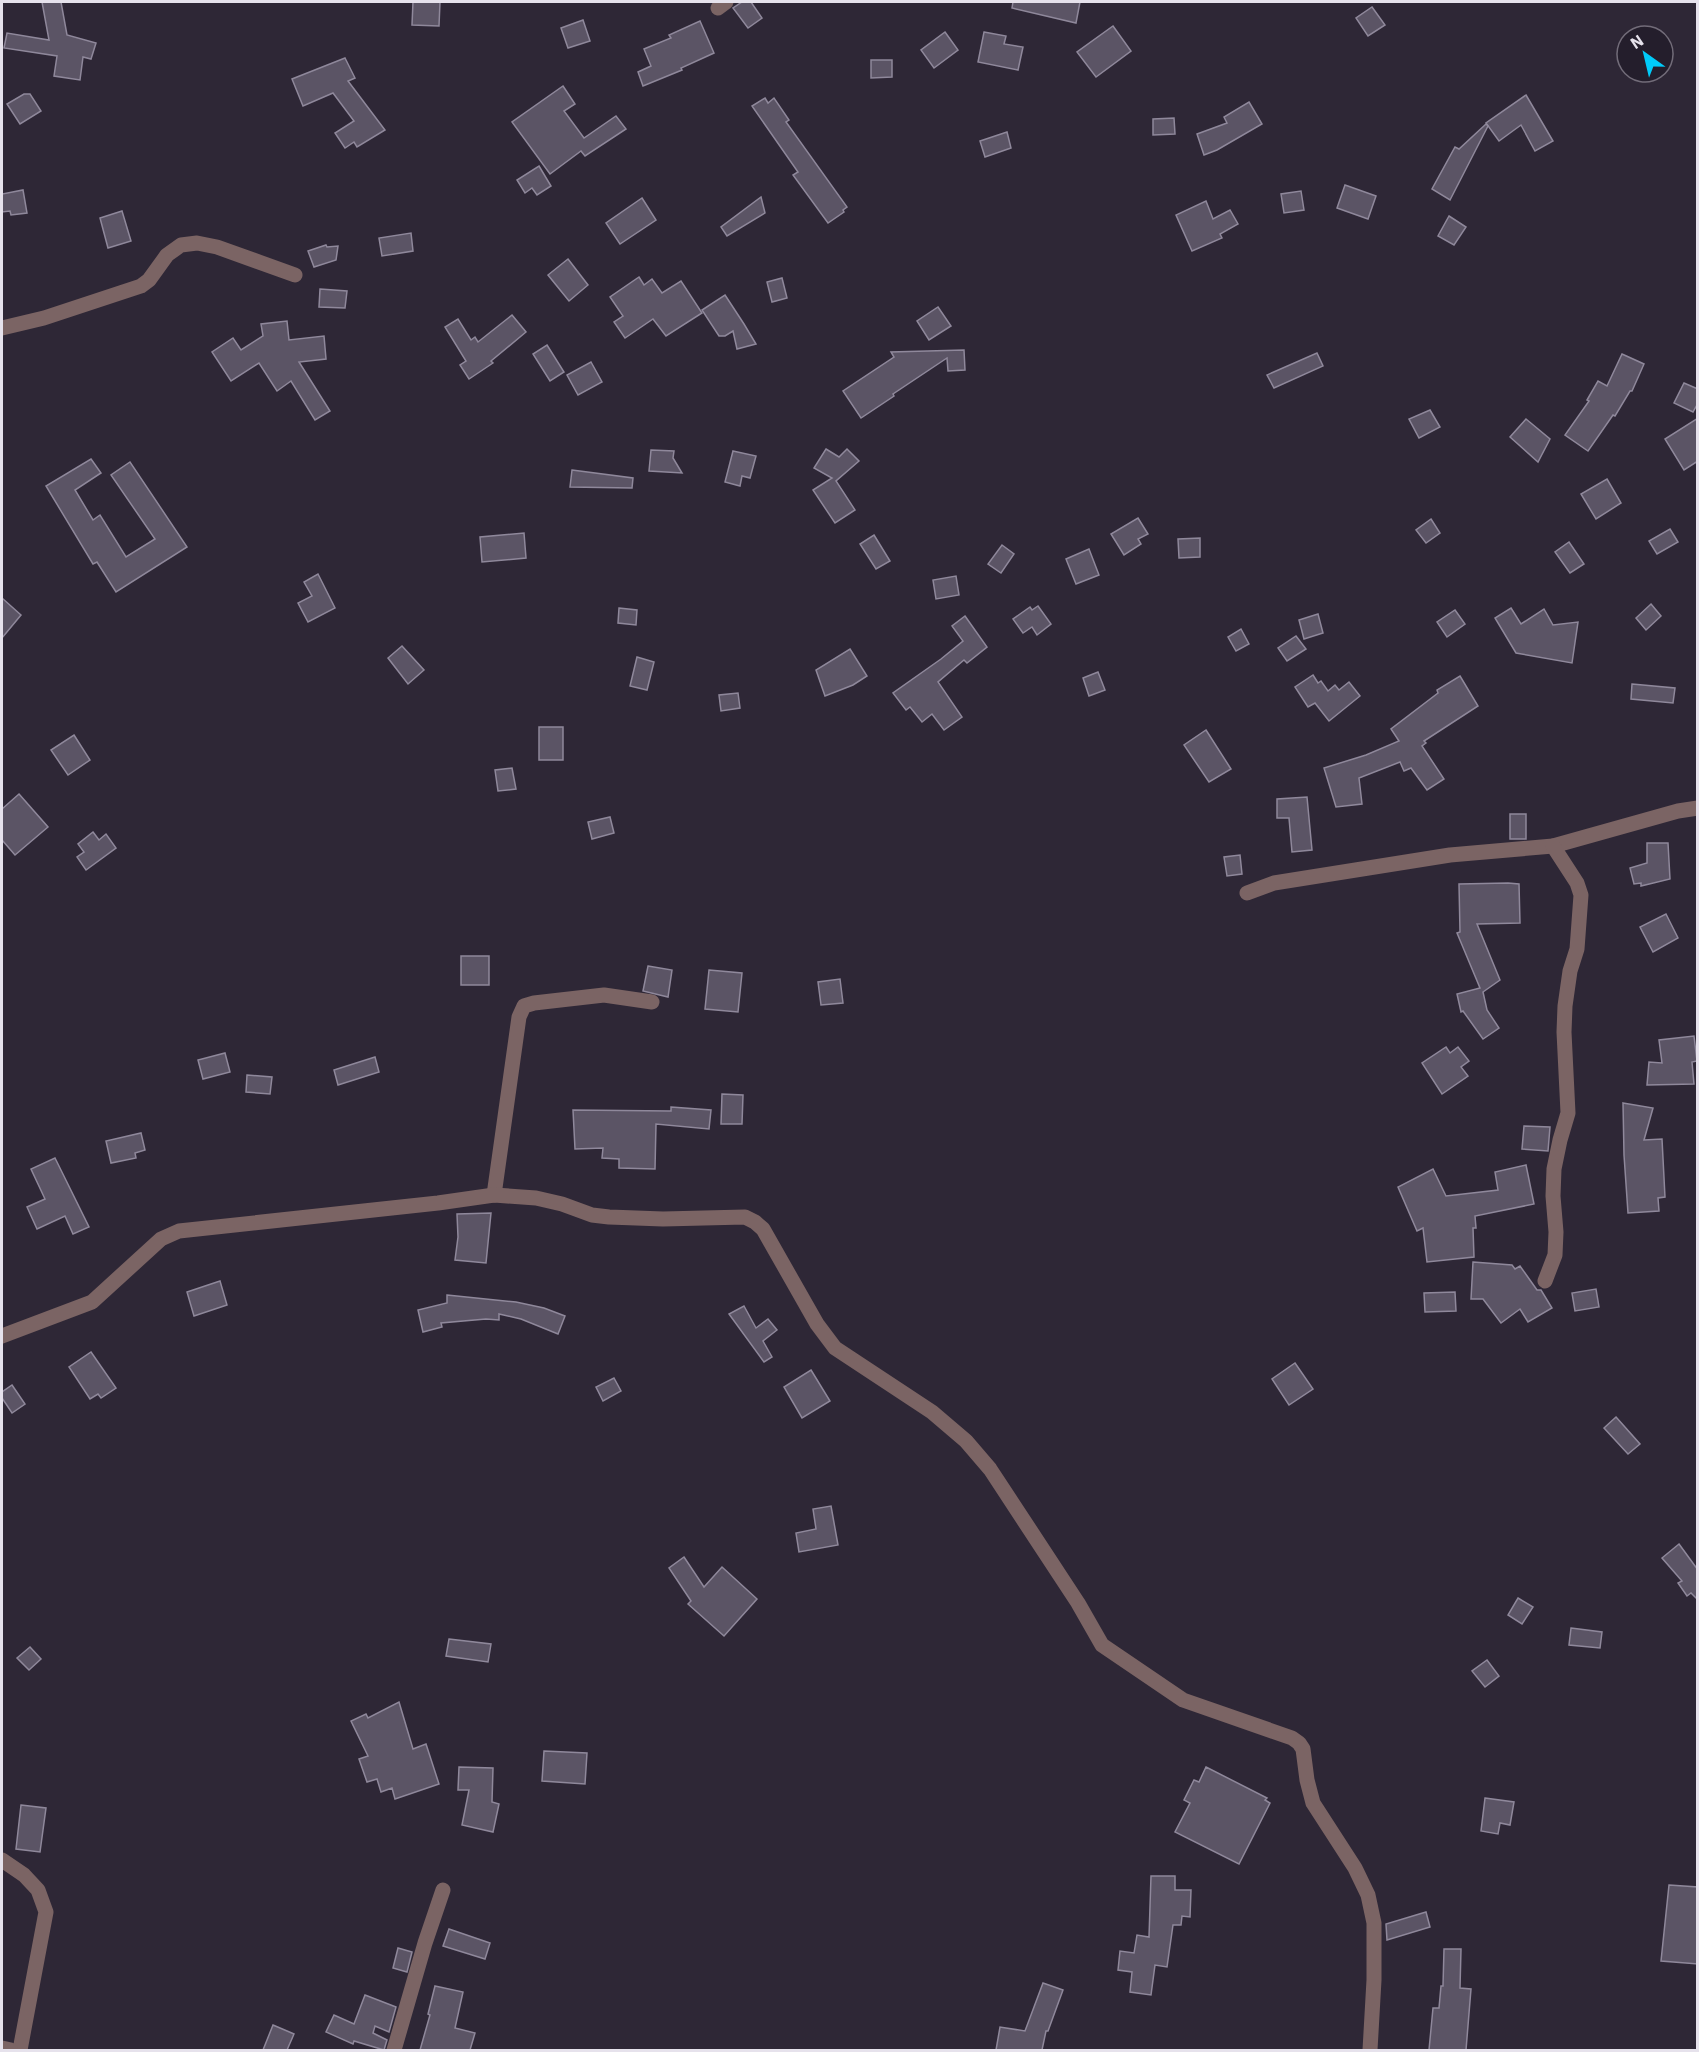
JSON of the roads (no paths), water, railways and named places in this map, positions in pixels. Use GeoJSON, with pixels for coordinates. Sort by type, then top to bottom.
{"type":"FeatureCollection","features":[{"type":"Feature","properties":{"kind":"street"},"geometry":{"type":"LineString","coordinates":[[2,328],[44,318],[141,286],[149,280],[167,255],[181,245],[197,243],[218,247],[295,275]]}},
{"type":"Feature","properties":{"kind":"street"},"geometry":{"type":"LineString","coordinates":[[1247,893],[1274,883],[1450,855],[1553,846],[1678,811],[1698,808]]}},
{"type":"Feature","properties":{"kind":"street"},"geometry":{"type":"LineString","coordinates":[[1545,1281],[1555,1255],[1554,1168],[1568,1113],[1565,1006],[1570,971],[1577,949],[1581,895],[1577,883],[1553,846]]}},
{"type":"Feature","properties":{"kind":"street"},"geometry":{"type":"LineString","coordinates":[[494,1195],[519,1017],[524,1006],[604,995],[652,1002]]}},
{"type":"Feature","properties":{"kind":"street"},"geometry":{"type":"LineString","coordinates":[[2,1336],[92,1302],[147,1251],[162,1239],[179,1231],[494,1195],[536,1198],[562,1204],[592,1215],[609,1217],[745,1218],[756,1222],[763,1229],[817,1324],[835,1348],[932,1412],[966,1441],[990,1468],[1078,1603],[1102,1645],[1182,1700],[1292,1738],[1299,1743],[1303,1749],[1306,1780],[1313,1803],[1355,1868],[1368,1895],[1374,1923],[1370,2050]]}},
{"type":"Feature","properties":{"kind":"street"},"geometry":{"type":"LineString","coordinates":[[2,1860],[24,1875],[38,1890],[46,1912],[9,2050]]}},
{"type":"Feature","properties":{"kind":"street"},"geometry":{"type":"LineString","coordinates":[[394,2050],[443,1890]]}}]}
